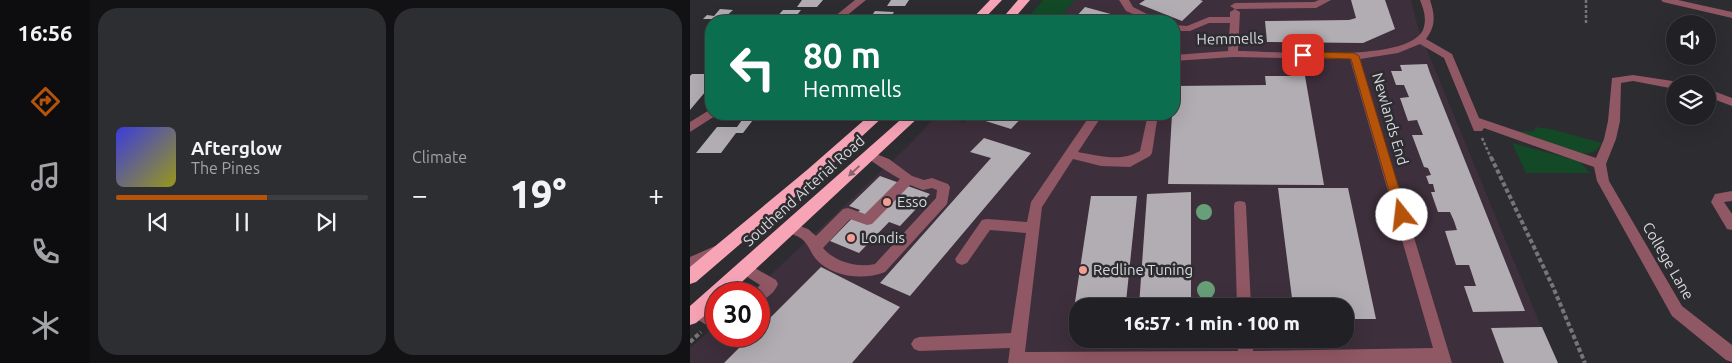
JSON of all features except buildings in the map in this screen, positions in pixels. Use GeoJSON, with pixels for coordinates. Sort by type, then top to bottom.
{"type":"FeatureCollection","features":[{"type":"Feature","properties":{"kind":"highway"},"geometry":{"type":"LineString","coordinates":[[982,15],[996,0]]}},
{"type":"Feature","properties":{"kind":"highway"},"geometry":{"type":"LineString","coordinates":[[1011,15],[1024,0]]}},
{"type":"Feature","properties":{"kind":"highway","name":"Southend Arterial Road"},"geometry":{"type":"LineString","coordinates":[[690,277],[812,174],[872,120]]}},
{"type":"Feature","properties":{"kind":"highway","name":"Southend Arterial Road"},"geometry":{"type":"LineString","coordinates":[[731,282],[909,120]]}},
{"type":"Feature","properties":{"kind":"highway","name":"Southend Arterial Road"},"geometry":{"type":"LineString","coordinates":[[693,314],[705,304]]}},
{"type":"Feature","properties":{"kind":"street"},"geometry":{"type":"LineString","coordinates":[[842,15],[861,0]]}},
{"type":"Feature","properties":{"kind":"street"},"geometry":{"type":"LineString","coordinates":[[1124,0],[1129,9],[1142,15]]}},
{"type":"Feature","properties":{"kind":"street"},"geometry":{"type":"LineString","coordinates":[[1233,54],[1235,3],[1316,5],[1326,0]]}},
{"type":"Feature","properties":{"kind":"street"},"geometry":{"type":"LineString","coordinates":[[1425,0],[1430,18],[1428,29],[1420,40],[1448,56],[1476,124],[1600,164],[1610,139],[1614,121],[1616,80],[1633,78],[1666,84]]}},
{"type":"Feature","properties":{"kind":"street"},"geometry":{"type":"LineString","coordinates":[[1666,0],[1732,15]]}},
{"type":"Feature","properties":{"kind":"street"},"geometry":{"type":"LineString","coordinates":[[1180,29],[1193,28],[1208,20],[1234,20]]}},
{"type":"Feature","properties":{"kind":"street","name":"Hemmells"},"geometry":{"type":"LineString","coordinates":[[1180,58],[1233,54],[1369,56],[1399,50],[1411,46],[1420,40]]}},
{"type":"Feature","properties":{"kind":"street","name":"Newlands End"},"geometry":{"type":"LineString","coordinates":[[1354,56],[1444,359]]}},
{"type":"Feature","properties":{"kind":"street"},"geometry":{"type":"LineString","coordinates":[[1716,97],[1732,102]]}},
{"type":"Feature","properties":{"kind":"street"},"geometry":{"type":"LineString","coordinates":[[690,128],[705,117]]}},
{"type":"Feature","properties":{"kind":"street"},"geometry":{"type":"LineString","coordinates":[[1093,120],[1036,206],[1016,362],[1180,362],[1246,358],[1319,360],[1444,359]]}},
{"type":"Feature","properties":{"kind":"street"},"geometry":{"type":"LineString","coordinates":[[1069,154],[1101,161],[1130,162],[1146,153],[1151,120]]}},
{"type":"Feature","properties":{"kind":"street"},"geometry":{"type":"LineString","coordinates":[[792,228],[808,236],[820,254],[847,268],[863,273],[872,273],[880,268],[942,200],[944,187],[932,183],[923,185],[908,179],[885,162],[870,156]]}},
{"type":"Feature","properties":{"kind":"street","name":"College Lane"},"geometry":{"type":"LineString","coordinates":[[1600,164],[1603,181],[1677,311],[1732,355]]}},
{"type":"Feature","properties":{"kind":"street"},"geometry":{"type":"LineString","coordinates":[[816,246],[848,213],[867,220],[908,179]]}},
{"type":"Feature","properties":{"kind":"street"},"geometry":{"type":"LineString","coordinates":[[1732,196],[1720,198],[1717,202],[1732,225]]}},
{"type":"Feature","properties":{"kind":"street"},"geometry":{"type":"LineString","coordinates":[[1240,206],[1244,298]]}},
{"type":"Feature","properties":{"kind":"street"},"geometry":{"type":"LineString","coordinates":[[962,259],[987,224],[1032,228]]}},
{"type":"Feature","properties":{"kind":"street"},"geometry":{"type":"LineString","coordinates":[[690,263],[728,245]]}},
{"type":"Feature","properties":{"kind":"street"},"geometry":{"type":"LineString","coordinates":[[746,269],[768,282]]}},
{"type":"Feature","properties":{"kind":"street"},"geometry":{"type":"LineString","coordinates":[[693,314],[705,319]]}},
{"type":"Feature","properties":{"kind":"street"},"geometry":{"type":"LineString","coordinates":[[919,344],[1018,340]]}},
{"type":"Feature","properties":{"kind":"street"},"geometry":{"type":"LineString","coordinates":[[1245,348],[1246,358]]}},
{"type":"Feature","properties":{"kind":"path"},"geometry":{"type":"LineString","coordinates":[[1586,0],[1586,25]]}},
{"type":"Feature","properties":{"kind":"path"},"geometry":{"type":"LineString","coordinates":[[1476,124],[1553,287],[1586,363]]}},
{"type":"Feature","properties":{"kind":"shaded area"},"geometry":{"type":"Polygon","coordinates":[[[1075,0],[1411,0],[1418,28],[1556,363],[690,363],[690,348],[705,335],[705,347],[770,347],[770,282],[763,282],[911,143],[932,120],[955,120],[964,123],[967,120],[1180,120],[1180,15],[1061,15],[1075,0]]]}},
{"type":"Feature","properties":{"kind":"green space"},"geometry":{"type":"Polygon","coordinates":[[[1043,0],[1075,0],[1061,15],[1030,15],[1043,0]]]}},
{"type":"Feature","properties":{"kind":"green space"},"geometry":{"type":"Polygon","coordinates":[[[1535,127],[1551,129],[1602,143],[1594,151],[1583,154],[1511,132],[1535,131],[1535,127]]]}},
{"type":"Feature","properties":{"kind":"green space"},"geometry":{"type":"Polygon","coordinates":[[[1512,143],[1579,161],[1590,173],[1526,173],[1512,143]]]}},
{"type":"Feature","properties":{"kind":"place","name":"Esso"},"geometry":{"type":"Point","coordinates":[887,202]}},
{"type":"Feature","properties":{"kind":"place","name":"Londis"},"geometry":{"type":"Point","coordinates":[851,238]}},
{"type":"Feature","properties":{"kind":"place","name":"Redline Tuning"},"geometry":{"type":"Point","coordinates":[1083,270]}},
{"type":"Feature","properties":{"kind":"route"},"geometry":{"type":"LineString","coordinates":[[1303,55],[1354,56],[1402,215]]}}]}
